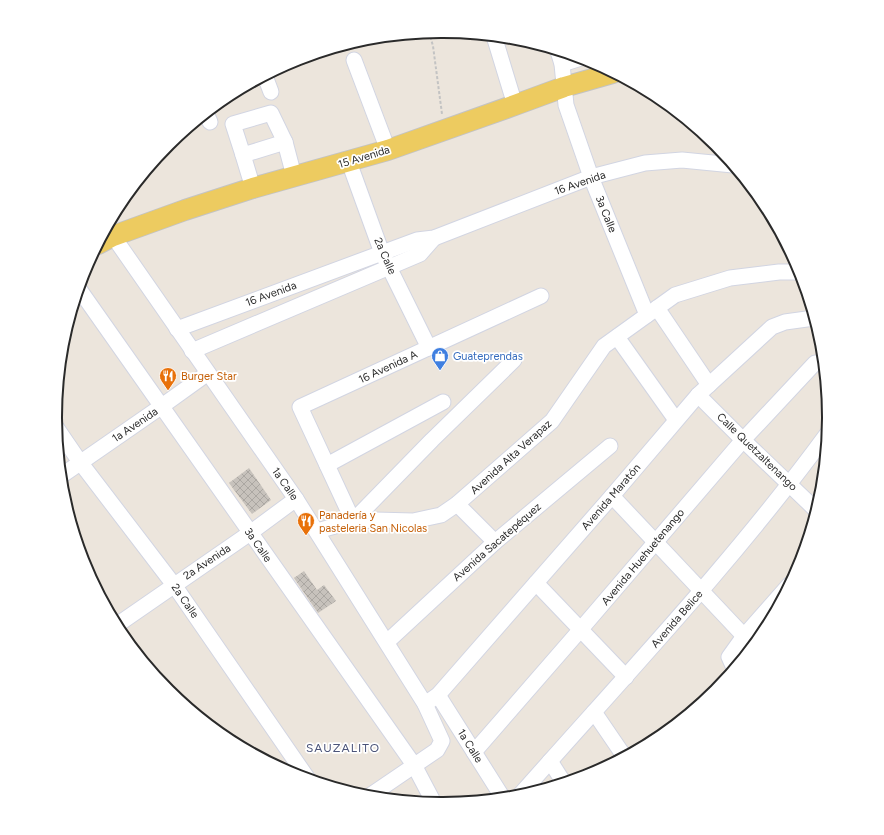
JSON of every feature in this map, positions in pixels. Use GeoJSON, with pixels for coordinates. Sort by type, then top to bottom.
{"type":"FeatureCollection","features":[{"type":"Feature","properties":{"kind":"main road","name":"15 Avenida"},"geometry":{"type":"LineString","coordinates":[[107,240],[186,210],[253,188],[388,150],[564,87],[604,75]]}},
{"type":"Feature","properties":{"kind":"street"},"geometry":{"type":"LineString","coordinates":[[496,42],[515,105]]}},
{"type":"Feature","properties":{"kind":"street","name":"3a Calle"},"geometry":{"type":"LineString","coordinates":[[560,57],[566,105],[591,177],[652,312]]}},
{"type":"Feature","properties":{"kind":"street"},"geometry":{"type":"LineString","coordinates":[[354,60],[388,150]]}},
{"type":"Feature","properties":{"kind":"street"},"geometry":{"type":"LineString","coordinates":[[267,81],[271,92]]}},
{"type":"Feature","properties":{"kind":"street"},"geometry":{"type":"LineString","coordinates":[[253,188],[233,124],[271,113],[285,142],[294,176]]}},
{"type":"Feature","properties":{"kind":"street"},"geometry":{"type":"LineString","coordinates":[[243,155],[285,142]]}},
{"type":"Feature","properties":{"kind":"street","name":"16 Avenida"},"geometry":{"type":"LineString","coordinates":[[177,329],[417,240],[434,238],[591,177],[645,163],[682,160],[724,164]]}},
{"type":"Feature","properties":{"kind":"street","name":"2a Calle"},"geometry":{"type":"LineString","coordinates":[[349,162],[382,254],[429,348]]}},
{"type":"Feature","properties":{"kind":"street","name":"16 Avenida"},"geometry":{"type":"LineString","coordinates":[[192,351],[420,254],[434,238]]}},
{"type":"Feature","properties":{"kind":"street","name":"1a Calle"},"geometry":{"type":"LineString","coordinates":[[107,241],[177,329],[296,499],[425,704],[442,740],[437,750],[414,765]]}},
{"type":"Feature","properties":{"kind":"street","name":"Avenida Alta Verapaz"},"geometry":{"type":"LineString","coordinates":[[317,531],[353,521],[413,521],[441,515],[457,504],[552,421],[604,346],[675,295],[730,278],[779,272],[793,272]]}},
{"type":"Feature","properties":{"kind":"street","name":"3a Calle"},"geometry":{"type":"LineString","coordinates":[[83,295],[414,765],[431,797]]}},
{"type":"Feature","properties":{"kind":"street","name":"16 Avenida A"},"geometry":{"type":"LineString","coordinates":[[327,465],[300,408],[541,296]]}},
{"type":"Feature","properties":{"kind":"street","name":"Calle Quetzaltenango"},"geometry":{"type":"LineString","coordinates":[[652,312],[704,390],[743,440],[811,505]]}},
{"type":"Feature","properties":{"kind":"street","name":"Avenida Maratón"},"geometry":{"type":"LineString","coordinates":[[425,704],[438,695],[612,496],[676,420],[704,390],[772,327],[785,322],[809,319]]}},
{"type":"Feature","properties":{"kind":"street"},"geometry":{"type":"LineString","coordinates":[[617,337],[676,420]]}},
{"type":"Feature","properties":{"kind":"street"},"geometry":{"type":"LineString","coordinates":[[443,402],[327,465],[353,521],[432,440],[514,360]]}},
{"type":"Feature","properties":{"kind":"street","name":"Avenida Huehuetenango"},"geometry":{"type":"LineString","coordinates":[[474,752],[581,630],[743,440],[815,363]]}},
{"type":"Feature","properties":{"kind":"street","name":"1a Avenida"},"geometry":{"type":"LineString","coordinates":[[67,472],[208,373]]}},
{"type":"Feature","properties":{"kind":"street","name":"2a Calle"},"geometry":{"type":"LineString","coordinates":[[63,437],[80,462],[174,585],[302,770]]}},
{"type":"Feature","properties":{"kind":"street","name":"Avenida Belice"},"geometry":{"type":"LineString","coordinates":[[527,787],[702,590],[790,484],[821,442]]}},
{"type":"Feature","properties":{"kind":"street","name":"Avenida Sacatepéquez"},"geometry":{"type":"LineString","coordinates":[[387,642],[495,542],[610,446]]}},
{"type":"Feature","properties":{"kind":"street"},"geometry":{"type":"LineString","coordinates":[[612,496],[744,636]]}},
{"type":"Feature","properties":{"kind":"street","name":"2a Avenida"},"geometry":{"type":"LineString","coordinates":[[122,622],[250,533],[296,499]]}},
{"type":"Feature","properties":{"kind":"street"},"geometry":{"type":"LineString","coordinates":[[457,504],[495,542]]}},
{"type":"Feature","properties":{"kind":"street"},"geometry":{"type":"LineString","coordinates":[[536,583],[626,677]]}},
{"type":"Feature","properties":{"kind":"street"},"geometry":{"type":"LineString","coordinates":[[731,663],[744,636],[773,603]]}},
{"type":"Feature","properties":{"kind":"street","name":"1a Calle"},"geometry":{"type":"LineString","coordinates":[[438,695],[500,793]]}},
{"type":"Feature","properties":{"kind":"street"},"geometry":{"type":"LineString","coordinates":[[594,712],[621,752]]}},
{"type":"Feature","properties":{"kind":"street"},"geometry":{"type":"LineString","coordinates":[[550,761],[561,778]]}},
{"type":"Feature","properties":{"kind":"street"},"geometry":{"type":"LineString","coordinates":[[376,791],[414,765]]}},
{"type":"Feature","properties":{"kind":"path"},"geometry":{"type":"LineString","coordinates":[[431,38],[444,129]]}},
{"type":"Feature","properties":{"kind":"building"},"geometry":{"type":"Polygon","coordinates":[[[249,468],[271,500],[252,514],[229,483],[249,468]]]}},
{"type":"Feature","properties":{"kind":"building"},"geometry":{"type":"Polygon","coordinates":[[[304,571],[317,590],[324,585],[336,601],[318,613],[294,578],[304,571]]]}},
{"type":"Feature","properties":{"kind":"place","name":"Guateprendas"},"geometry":{"type":"Point","coordinates":[440,371]}},
{"type":"Feature","properties":{"kind":"place","name":"Burger Star"},"geometry":{"type":"Point","coordinates":[168,391]}},
{"type":"Feature","properties":{"kind":"place","name":"Panadería y pasteleria San Nicolas"},"geometry":{"type":"Point","coordinates":[306,536]}},
{"type":"Feature","properties":{"kind":"district","name":"SAUZALITO"},"geometry":{"type":"Point","coordinates":[343,748]}}]}
